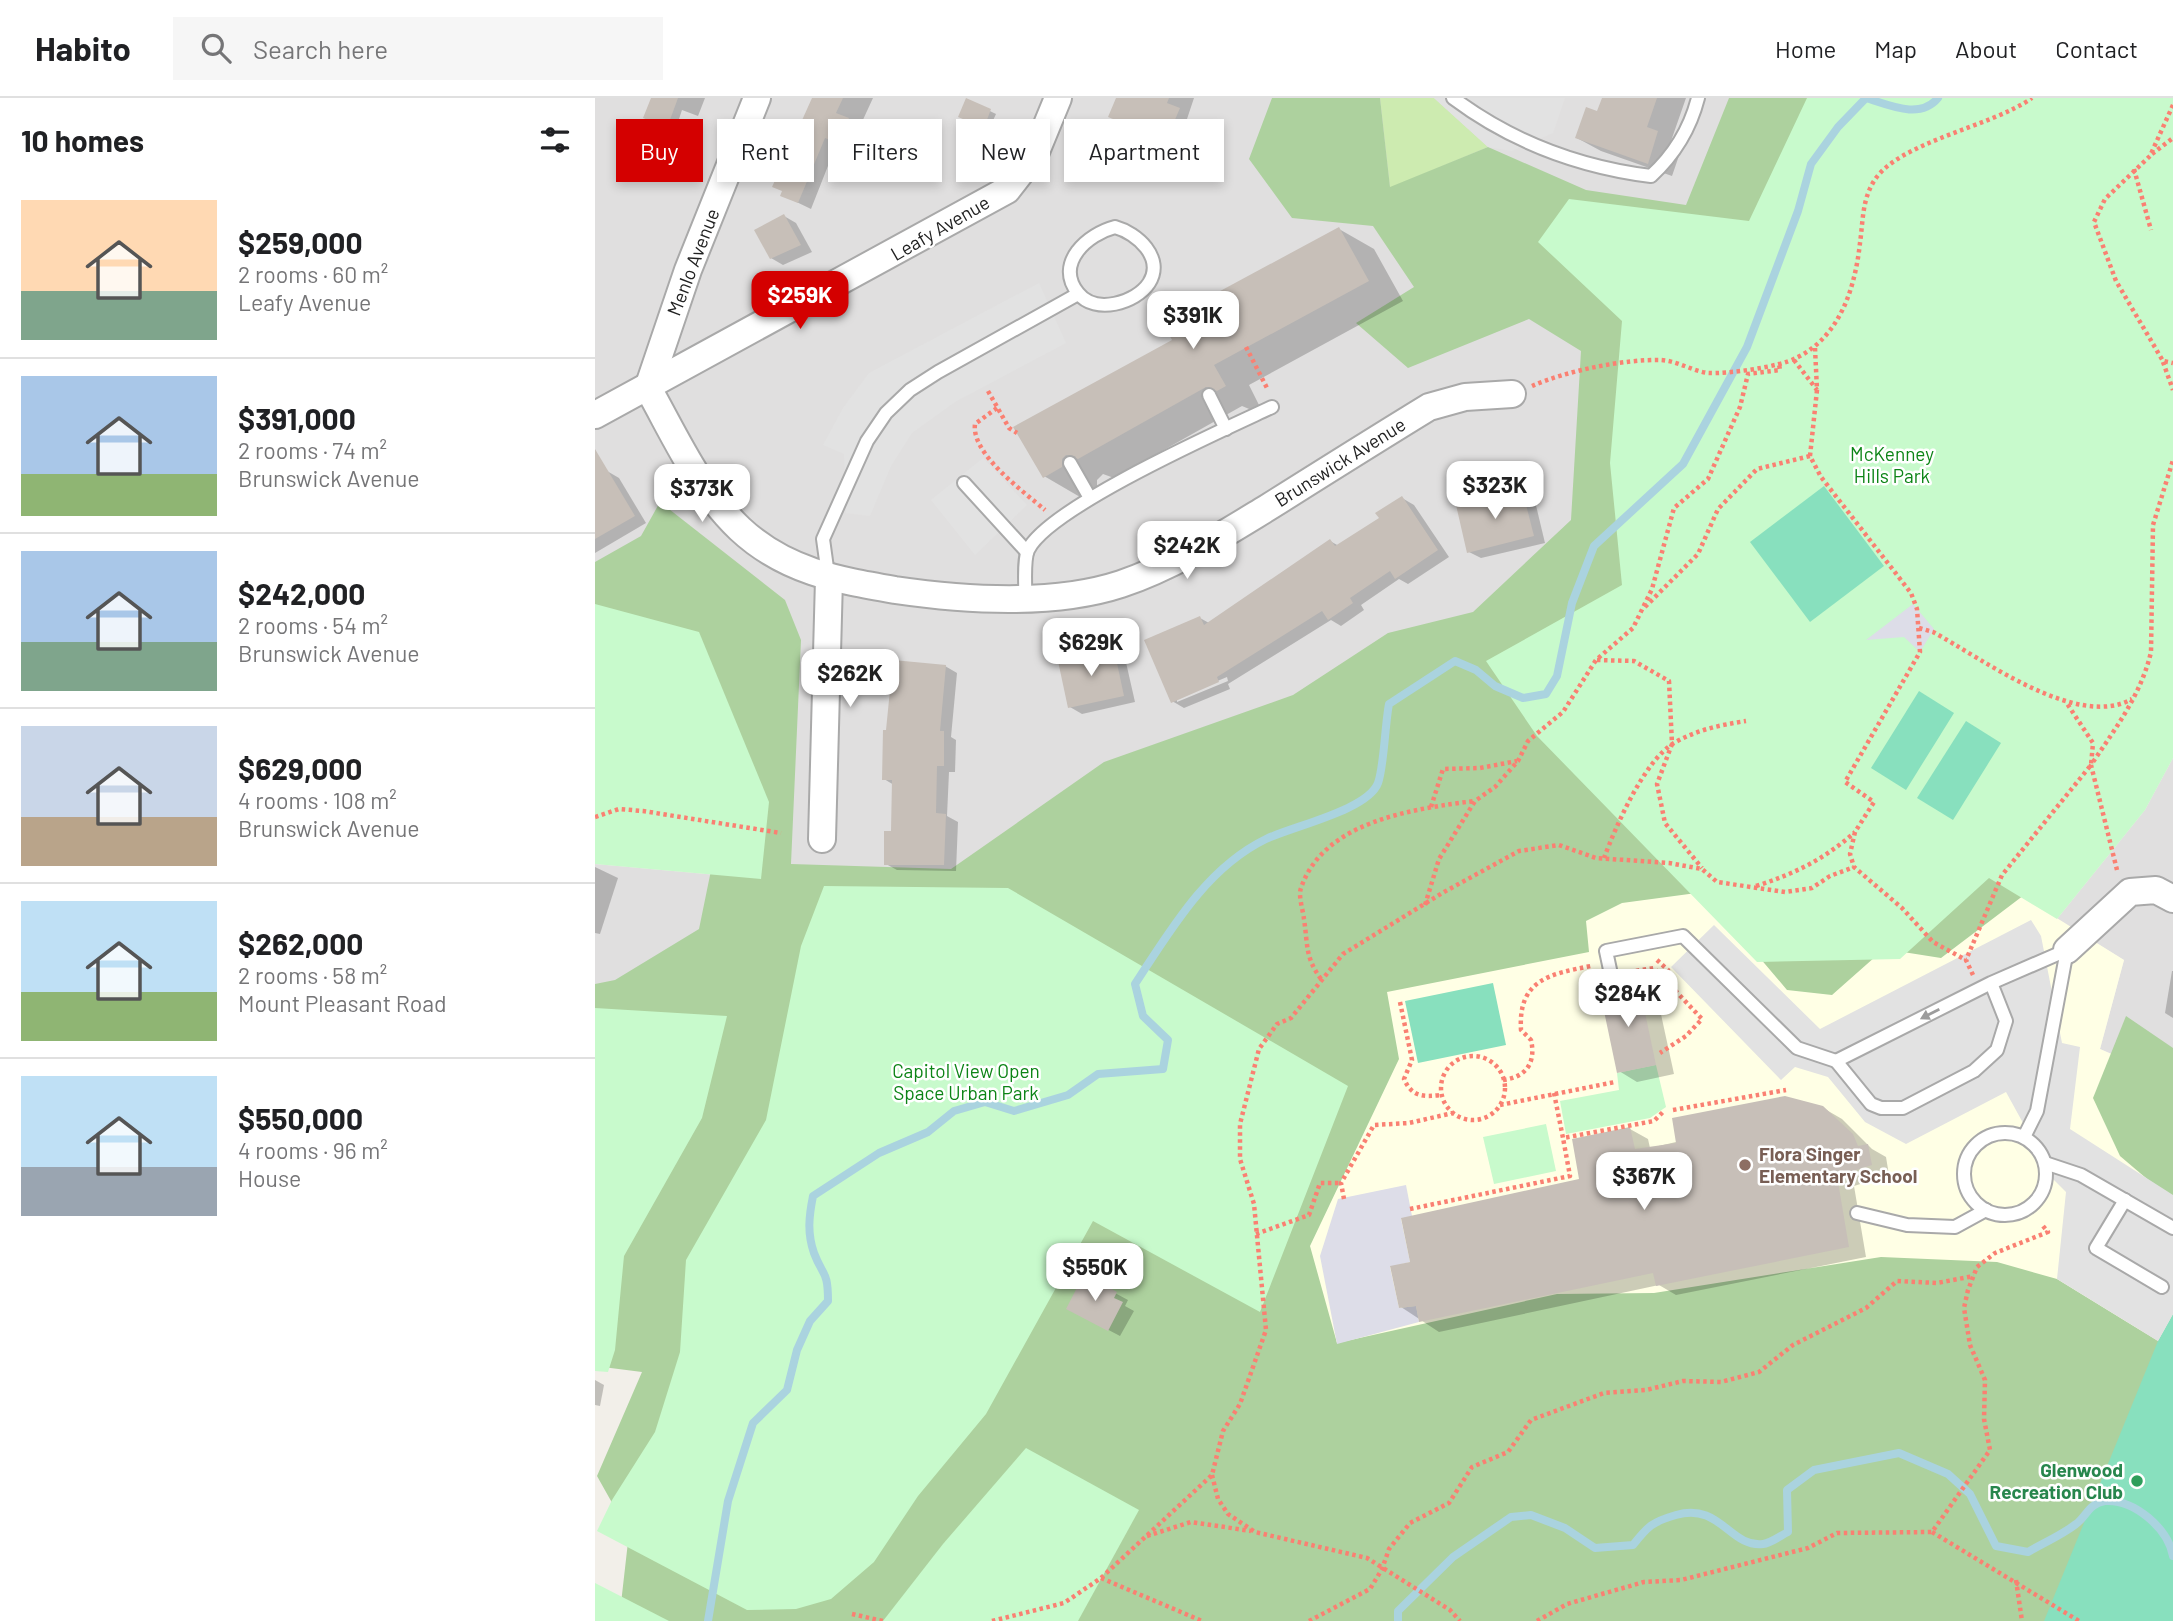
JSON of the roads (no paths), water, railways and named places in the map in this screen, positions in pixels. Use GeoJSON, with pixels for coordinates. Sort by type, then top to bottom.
{"type":"FeatureCollection","features":[{"type":"Feature","properties":{"kind":"street","name":"Menlo Avenue"},"geometry":{"type":"LineString","coordinates":[[648,388],[688,270],[757,98]]}},
{"type":"Feature","properties":{"kind":"street","name":"Leafy Avenue"},"geometry":{"type":"LineString","coordinates":[[595,415],[1007,190],[1035,154],[1058,98]]}},
{"type":"Feature","properties":{"kind":"street","name":"Brunswick Avenue"},"geometry":{"type":"LineString","coordinates":[[648,388],[677,447],[718,506],[767,551],[797,568],[829,579],[934,596],[1025,598],[1093,591],[1132,579],[1187,555],[1221,536],[1430,407],[1465,397],[1512,394]]}},
{"type":"Feature","properties":{"kind":"street"},"geometry":{"type":"LineString","coordinates":[[822,839],[829,579]]}},
{"type":"Feature","properties":{"kind":"street"},"geometry":{"type":"LineString","coordinates":[[2067,950],[2130,892],[2156,890],[2173,899]]}},
{"type":"Feature","properties":{"kind":"lane"},"geometry":{"type":"LineString","coordinates":[[1453,98],[1489,125],[1546,150],[1604,170],[1651,176],[1669,160],[1692,122],[1698,98]]}},
{"type":"Feature","properties":{"kind":"lane"},"geometry":{"type":"LineString","coordinates":[[1115,227],[1131,231],[1144,243],[1152,259],[1153,274],[1149,285],[1112,305],[1091,303],[1078,294],[1071,267],[1074,254],[1083,243],[1101,231],[1115,227]]}},
{"type":"Feature","properties":{"kind":"lane"},"geometry":{"type":"LineString","coordinates":[[829,579],[823,540],[867,441],[885,413],[910,390],[938,372],[1078,294]]}},
{"type":"Feature","properties":{"kind":"lane"},"geometry":{"type":"LineString","coordinates":[[1209,395],[1226,429]]}},
{"type":"Feature","properties":{"kind":"lane"},"geometry":{"type":"LineString","coordinates":[[1025,598],[1027,552],[1040,533],[1090,498],[1272,407]]}},
{"type":"Feature","properties":{"kind":"lane"},"geometry":{"type":"LineString","coordinates":[[1070,463],[1090,498]]}},
{"type":"Feature","properties":{"kind":"lane"},"geometry":{"type":"LineString","coordinates":[[964,483],[1027,552]]}},
{"type":"Feature","properties":{"kind":"lane"},"geometry":{"type":"LineString","coordinates":[[1612,979],[1606,951],[1683,936],[1797,1048],[1836,1060],[1871,1104],[1892,1110],[1903,1108],[1987,1062],[2004,1037],[2006,1021],[1991,983]]}},
{"type":"Feature","properties":{"kind":"lane"},"geometry":{"type":"LineString","coordinates":[[1836,1060],[1991,983],[2067,950]]}},
{"type":"Feature","properties":{"kind":"lane"},"geometry":{"type":"LineString","coordinates":[[2024,1137],[2037,1111],[2067,950]]}},
{"type":"Feature","properties":{"kind":"lane"},"geometry":{"type":"LineString","coordinates":[[1996,1133],[2024,1137],[2039,1150],[2045,1163],[2045,1187],[2038,1199],[2027,1209],[2007,1214],[1986,1210],[1975,1201],[1968,1189],[1966,1161],[1978,1144],[1996,1133]]}},
{"type":"Feature","properties":{"kind":"lane"},"geometry":{"type":"LineString","coordinates":[[2045,1163],[2081,1175],[2173,1228]]}},
{"type":"Feature","properties":{"kind":"lane"},"geometry":{"type":"LineString","coordinates":[[2125,1200],[2096,1248],[2162,1287]]}},
{"type":"Feature","properties":{"kind":"lane"},"geometry":{"type":"LineString","coordinates":[[1857,1213],[1907,1225],[1955,1227],[1986,1210]]}},
{"type":"Feature","properties":{"kind":"waterway"},"geometry":{"type":"LineString","coordinates":[[1866,98],[1913,110],[1931,105],[1938,98]]}},
{"type":"Feature","properties":{"kind":"waterway"},"geometry":{"type":"LineString","coordinates":[[708,1621],[728,1501],[753,1423],[787,1390],[797,1350],[810,1321],[828,1301],[826,1279],[810,1238],[813,1196],[879,1153],[928,1132],[954,1111],[985,1102],[1014,1111],[1068,1095],[1098,1074],[1163,1069],[1168,1040],[1143,1016],[1135,984],[1191,902],[1225,866],[1266,839],[1345,809],[1371,793],[1380,776],[1389,704],[1455,661],[1476,670],[1495,686],[1523,698],[1546,694],[1557,676],[1572,603],[1594,546],[1683,464],[1747,347],[1798,211],[1811,164],[1838,127],[1866,98]]}},
{"type":"Feature","properties":{"kind":"waterway"},"geometry":{"type":"LineString","coordinates":[[1398,1621],[1398,1611],[1453,1557],[1511,1517],[1531,1515],[1565,1528],[1595,1548],[1633,1545],[1656,1523],[1676,1515],[1691,1513],[1714,1520],[1742,1539],[1763,1544],[1788,1532],[1787,1490],[1814,1470],[1899,1453],[1948,1474],[1970,1494],[1996,1546],[2028,1552],[2071,1528],[2091,1507],[2105,1501],[2128,1505],[2148,1518],[2164,1536],[2173,1556]]}},
{"type":"Feature","properties":{"kind":"place","name":"Flora Singer Elementary School"},"geometry":{"type":"Point","coordinates":[1745,1165]}},
{"type":"Feature","properties":{"kind":"place","name":"Glenwood Recreation Club"},"geometry":{"type":"Point","coordinates":[2137,1481]}},
{"type":"Feature","properties":{"kind":"park label","name":"McKenney Hills Park"},"geometry":{"type":"Point","coordinates":[1892,465]}},
{"type":"Feature","properties":{"kind":"park label","name":"Capitol View Open Space Urban Park"},"geometry":{"type":"Point","coordinates":[966,1082]}}]}
